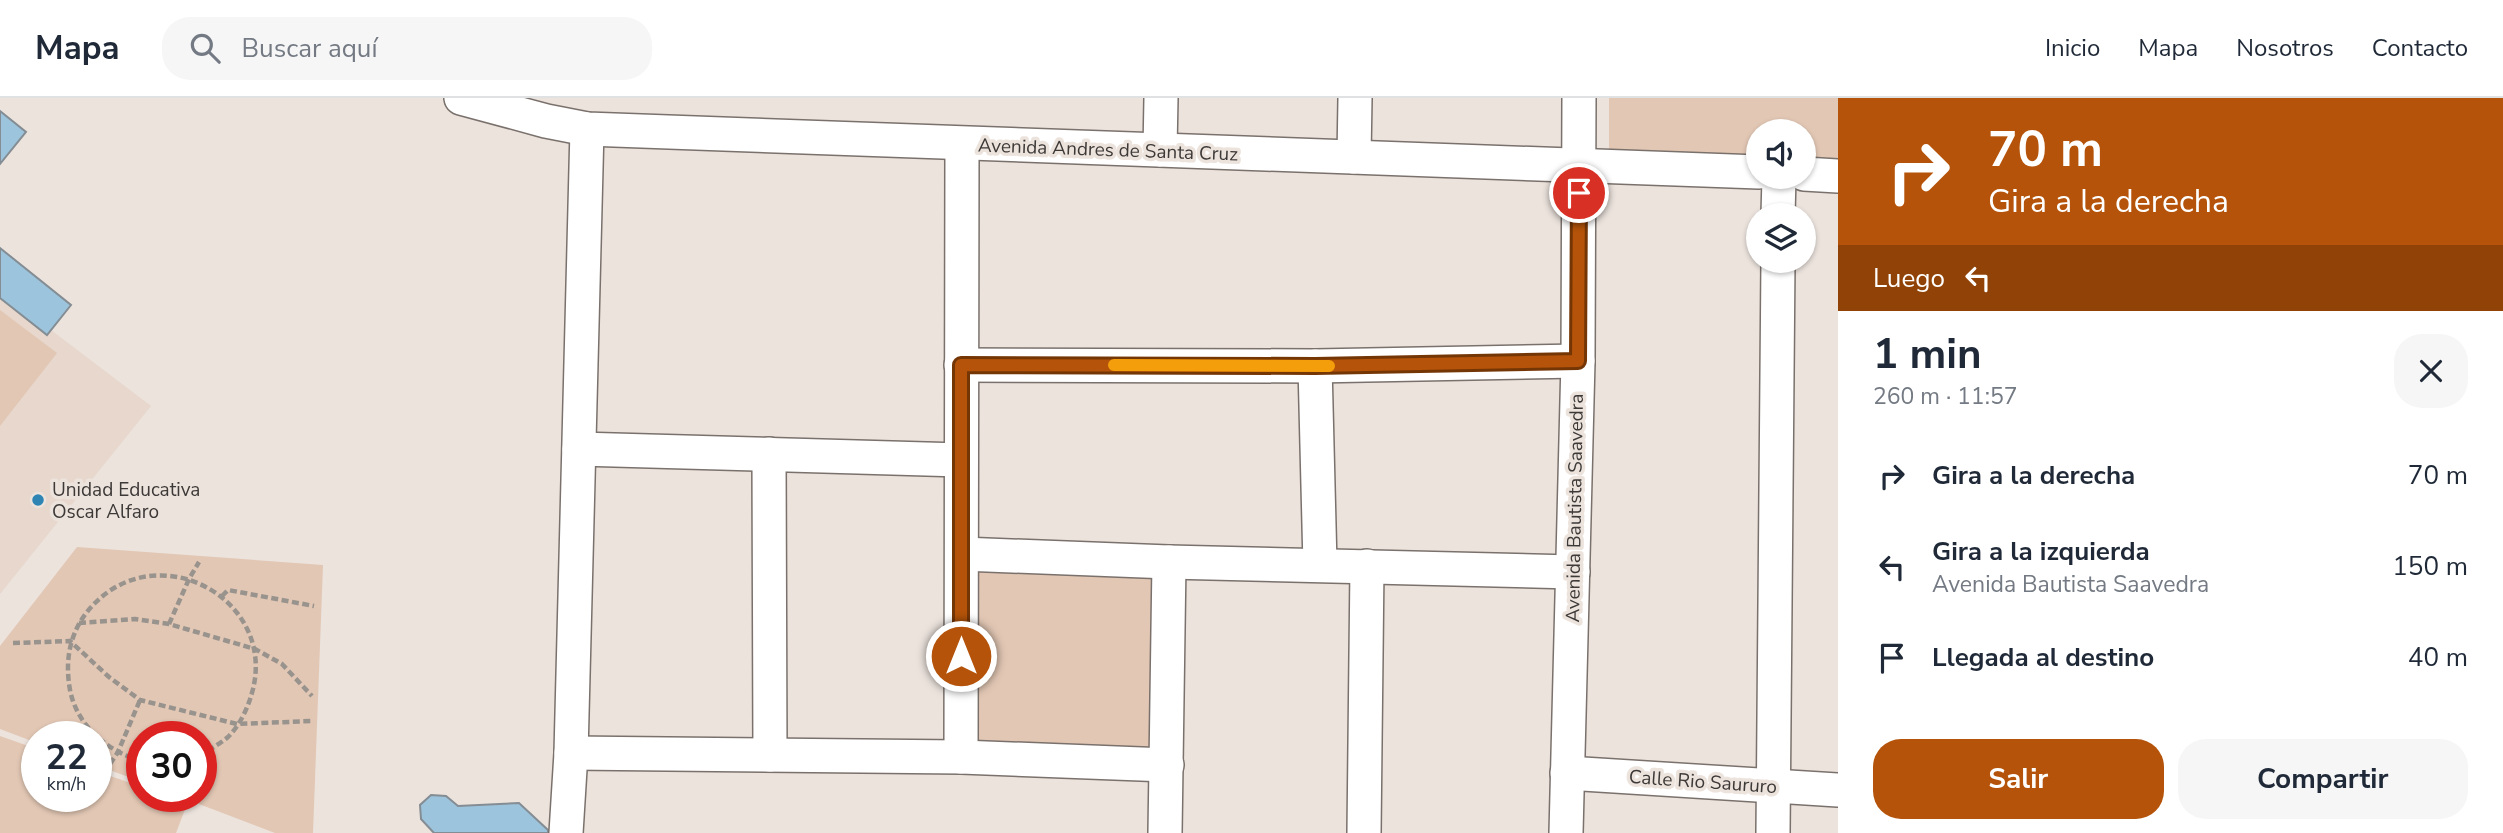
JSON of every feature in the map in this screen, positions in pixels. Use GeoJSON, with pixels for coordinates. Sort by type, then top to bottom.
{"type":"FeatureCollection","features":[{"type":"Feature","properties":{"kind":"street","name":"Avenida Andres de Santa Cruz"},"geometry":{"type":"LineString","coordinates":[[461,98],[546,110],[587,129],[1746,172]]}},
{"type":"Feature","properties":{"kind":"street"},"geometry":{"type":"LineString","coordinates":[[1160,150],[1161,98]]}},
{"type":"Feature","properties":{"kind":"street"},"geometry":{"type":"LineString","coordinates":[[1354,157],[1355,98]]}},
{"type":"Feature","properties":{"kind":"street","name":"Avenida Bautista Saavedra"},"geometry":{"type":"LineString","coordinates":[[1566,833],[1578,361],[1579,98]]}},
{"type":"Feature","properties":{"kind":"street"},"geometry":{"type":"LineString","coordinates":[[566,833],[571,753],[587,129]]}},
{"type":"Feature","properties":{"kind":"street"},"geometry":{"type":"LineString","coordinates":[[961,757],[962,144]]}},
{"type":"Feature","properties":{"kind":"street"},"geometry":{"type":"LineString","coordinates":[[1816,175],[1838,176]]}},
{"type":"Feature","properties":{"kind":"street"},"geometry":{"type":"LineString","coordinates":[[1773,833],[1778,273]]}},
{"type":"Feature","properties":{"kind":"street"},"geometry":{"type":"LineString","coordinates":[[961,365],[1315,366],[1578,361]]}},
{"type":"Feature","properties":{"kind":"street"},"geometry":{"type":"LineString","coordinates":[[1315,366],[1320,565]]}},
{"type":"Feature","properties":{"kind":"street"},"geometry":{"type":"LineString","coordinates":[[579,449],[961,460]]}},
{"type":"Feature","properties":{"kind":"street"},"geometry":{"type":"LineString","coordinates":[[769,454],[770,755]]}},
{"type":"Feature","properties":{"kind":"street"},"geometry":{"type":"LineString","coordinates":[[961,554],[1573,572]]}},
{"type":"Feature","properties":{"kind":"street"},"geometry":{"type":"LineString","coordinates":[[1165,833],[1168,562]]}},
{"type":"Feature","properties":{"kind":"street"},"geometry":{"type":"LineString","coordinates":[[1364,833],[1367,566]]}},
{"type":"Feature","properties":{"kind":"street"},"geometry":{"type":"LineString","coordinates":[[571,753],[961,757],[1167,765]]}},
{"type":"Feature","properties":{"kind":"street","name":"Calle Rio Saururo"},"geometry":{"type":"LineString","coordinates":[[1567,773],[1838,790]]}},
{"type":"Feature","properties":{"kind":"path"},"geometry":{"type":"LineString","coordinates":[[169,624],[199,562]]}},
{"type":"Feature","properties":{"kind":"path"},"geometry":{"type":"LineString","coordinates":[[126,755],[111,749],[88,729],[72,702],[66,671],[70,641],[84,614],[106,592],[134,578],[164,574],[189,579],[222,596],[243,620],[255,649],[256,681],[247,711],[228,737],[217,744]]}},
{"type":"Feature","properties":{"kind":"path"},"geometry":{"type":"LineString","coordinates":[[222,596],[228,590],[314,606]]}},
{"type":"Feature","properties":{"kind":"path"},"geometry":{"type":"LineString","coordinates":[[79,623],[135,619],[169,624],[255,649],[282,664],[312,696]]}},
{"type":"Feature","properties":{"kind":"path"},"geometry":{"type":"LineString","coordinates":[[13,643],[70,641],[109,677],[140,700],[237,724],[311,721]]}},
{"type":"Feature","properties":{"kind":"path"},"geometry":{"type":"LineString","coordinates":[[112,761],[140,700]]}},
{"type":"Feature","properties":{"kind":"shaded area"},"geometry":{"type":"Polygon","coordinates":[[[1609,98],[1838,98],[1838,163],[1816,162],[1816,119],[1746,119],[1746,161],[1609,157],[1609,98]]]}},
{"type":"Feature","properties":{"kind":"shaded area","name":"Unidad Educativa Oscar Alfaro"},"geometry":{"type":"Polygon","coordinates":[[[0,248],[71,305],[51,330],[151,406],[0,594],[0,248]]]}},
{"type":"Feature","properties":{"kind":"shaded area"},"geometry":{"type":"Polygon","coordinates":[[[0,310],[57,353],[0,426],[0,310]]]}},
{"type":"Feature","properties":{"kind":"shaded area"},"geometry":{"type":"Polygon","coordinates":[[[77,547],[323,565],[313,833],[275,833],[217,811],[217,721],[126,721],[126,776],[112,771],[112,721],[21,721],[21,737],[0,729],[0,646],[77,547]]]}},
{"type":"Feature","properties":{"kind":"shaded area"},"geometry":{"type":"Polygon","coordinates":[[[978,568],[1155,570],[1152,750],[975,748],[978,568]]]}},
{"type":"Feature","properties":{"kind":"shaded area"},"geometry":{"type":"Polygon","coordinates":[[[0,736],[21,743],[21,812],[112,812],[112,777],[126,781],[126,812],[184,812],[176,833],[0,833],[0,736]]]}},
{"type":"Feature","properties":{"kind":"building"},"geometry":{"type":"Polygon","coordinates":[[[0,111],[26,132],[0,164],[0,111]]]}},
{"type":"Feature","properties":{"kind":"building"},"geometry":{"type":"Polygon","coordinates":[[[0,248],[71,305],[47,335],[0,298],[0,248]]]}},
{"type":"Feature","properties":{"kind":"building"},"geometry":{"type":"Polygon","coordinates":[[[431,795],[446,796],[458,806],[519,803],[548,833],[434,833],[421,819],[420,805],[431,795]]]}},
{"type":"Feature","properties":{"kind":"slow traffic"},"geometry":{"type":"LineString","coordinates":[[1114,365],[1329,366]]}},
{"type":"Feature","properties":{"kind":"place","name":"Unidad Educativa Oscar Alfaro"},"geometry":{"type":"Point","coordinates":[38,500]}},
{"type":"Feature","properties":{"kind":"route"},"geometry":{"type":"LineString","coordinates":[[961,656],[961,365],[1315,366],[1578,361],[1579,193]]}}]}
